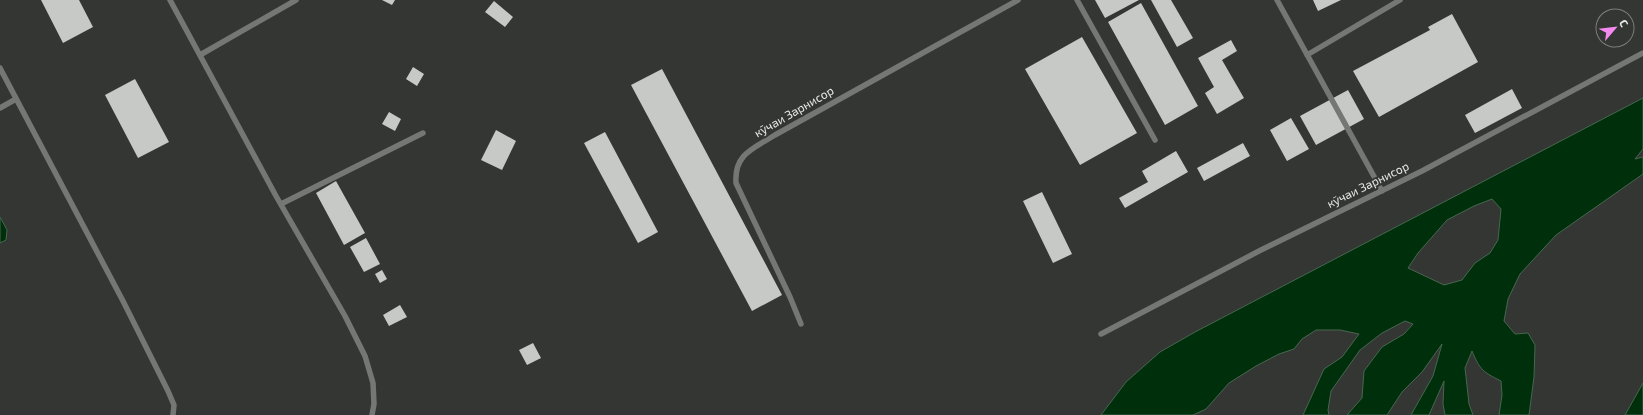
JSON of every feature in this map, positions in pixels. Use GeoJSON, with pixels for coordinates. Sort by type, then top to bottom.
{"type":"FeatureCollection","features":[{"type":"Feature","properties":{"kind":"lane"},"geometry":{"type":"LineString","coordinates":[[170,0],[365,356],[373,383],[374,404],[372,415]]}},
{"type":"Feature","properties":{"kind":"lane"},"geometry":{"type":"LineString","coordinates":[[200,55],[296,0]]}},
{"type":"Feature","properties":{"kind":"lane","name":"кӯчаи Зарнисор"},"geometry":{"type":"LineString","coordinates":[[801,324],[790,297],[736,183],[735,173],[739,160],[775,135],[1018,0]]}},
{"type":"Feature","properties":{"kind":"lane"},"geometry":{"type":"LineString","coordinates":[[1076,0],[1155,140]]}},
{"type":"Feature","properties":{"kind":"lane"},"geometry":{"type":"LineString","coordinates":[[1277,0],[1382,191]]}},
{"type":"Feature","properties":{"kind":"lane"},"geometry":{"type":"LineString","coordinates":[[1307,55],[1400,0]]}},
{"type":"Feature","properties":{"kind":"lane","name":"кӯчаи Зарнисор"},"geometry":{"type":"LineString","coordinates":[[1101,334],[1261,250],[1422,171],[1643,54]]}},
{"type":"Feature","properties":{"kind":"lane"},"geometry":{"type":"LineString","coordinates":[[0,68],[123,301],[168,391],[174,405],[173,415]]}},
{"type":"Feature","properties":{"kind":"lane"},"geometry":{"type":"LineString","coordinates":[[0,108],[16,99]]}},
{"type":"Feature","properties":{"kind":"lane"},"geometry":{"type":"LineString","coordinates":[[281,204],[424,133]]}},
{"type":"Feature","properties":{"kind":"shaded area"},"geometry":{"type":"Polygon","coordinates":[[[1643,98],[1643,149],[1635,159],[1643,157],[1643,174],[1556,235],[1520,274],[1508,299],[1504,321],[1515,334],[1528,333],[1535,345],[1534,377],[1529,415],[1499,415],[1502,395],[1501,381],[1483,370],[1472,351],[1465,368],[1469,404],[1473,415],[1445,415],[1443,404],[1444,381],[1429,415],[1411,415],[1433,376],[1442,344],[1422,372],[1402,392],[1387,415],[1347,415],[1362,398],[1364,371],[1382,347],[1404,334],[1413,324],[1405,321],[1382,333],[1360,350],[1331,391],[1328,410],[1329,415],[1303,415],[1324,369],[1342,357],[1359,334],[1340,330],[1316,330],[1302,339],[1294,349],[1279,354],[1256,366],[1229,383],[1206,409],[1193,415],[1101,415],[1126,382],[1160,352],[1195,332],[1643,98]],[[1492,199],[1474,206],[1447,220],[1418,253],[1408,268],[1444,285],[1462,280],[1475,263],[1490,253],[1498,240],[1501,209],[1492,199]]]}},
{"type":"Feature","properties":{"kind":"shaded area"},"geometry":{"type":"Polygon","coordinates":[[[0,217],[7,230],[6,240],[0,243],[0,217]]]}},
{"type":"Feature","properties":{"kind":"shaded area"},"geometry":{"type":"Polygon","coordinates":[[[1643,383],[1643,415],[1625,415],[1643,383]]]}},
{"type":"Feature","properties":{"kind":"building"},"geometry":{"type":"Polygon","coordinates":[[[41,0],[79,0],[93,27],[63,43],[41,0]]]}},
{"type":"Feature","properties":{"kind":"building"},"geometry":{"type":"Polygon","coordinates":[[[382,0],[395,0],[392,5],[382,0]]]}},
{"type":"Feature","properties":{"kind":"building"},"geometry":{"type":"Polygon","coordinates":[[[1095,0],[1139,0],[1105,18],[1095,0]]]}},
{"type":"Feature","properties":{"kind":"building"},"geometry":{"type":"Polygon","coordinates":[[[1151,0],[1171,0],[1193,38],[1177,47],[1151,0]]]}},
{"type":"Feature","properties":{"kind":"building"},"geometry":{"type":"Polygon","coordinates":[[[1313,0],[1341,0],[1318,11],[1313,0]]]}},
{"type":"Feature","properties":{"kind":"building"},"geometry":{"type":"Polygon","coordinates":[[[494,1],[513,17],[505,27],[485,12],[494,1]]]}},
{"type":"Feature","properties":{"kind":"building"},"geometry":{"type":"Polygon","coordinates":[[[1141,3],[1198,106],[1165,125],[1108,22],[1141,3]]]}},
{"type":"Feature","properties":{"kind":"building"},"geometry":{"type":"Polygon","coordinates":[[[1452,14],[1478,62],[1379,117],[1353,71],[1430,30],[1428,27],[1452,14]]]}},
{"type":"Feature","properties":{"kind":"building"},"geometry":{"type":"Polygon","coordinates":[[[1082,37],[1137,133],[1080,165],[1025,69],[1082,37]]]}},
{"type":"Feature","properties":{"kind":"building"},"geometry":{"type":"Polygon","coordinates":[[[1231,40],[1237,51],[1222,60],[1244,98],[1217,114],[1205,93],[1214,87],[1198,58],[1231,40]]]}},
{"type":"Feature","properties":{"kind":"building"},"geometry":{"type":"Polygon","coordinates":[[[413,67],[424,74],[417,86],[406,79],[413,67]]]}},
{"type":"Feature","properties":{"kind":"building"},"geometry":{"type":"Polygon","coordinates":[[[662,69],[782,295],[752,311],[631,85],[662,69]]]}},
{"type":"Feature","properties":{"kind":"building"},"geometry":{"type":"Polygon","coordinates":[[[135,79],[169,142],[138,158],[105,95],[135,79]]]}},
{"type":"Feature","properties":{"kind":"building"},"geometry":{"type":"Polygon","coordinates":[[[1512,89],[1522,108],[1475,133],[1465,115],[1512,89]]]}},
{"type":"Feature","properties":{"kind":"building"},"geometry":{"type":"Polygon","coordinates":[[[1348,90],[1364,119],[1316,145],[1300,116],[1348,90]]]}},
{"type":"Feature","properties":{"kind":"building"},"geometry":{"type":"Polygon","coordinates":[[[389,112],[401,119],[395,131],[382,124],[389,112]]]}},
{"type":"Feature","properties":{"kind":"building"},"geometry":{"type":"Polygon","coordinates":[[[1291,118],[1309,149],[1287,161],[1270,130],[1291,118]]]}},
{"type":"Feature","properties":{"kind":"building"},"geometry":{"type":"Polygon","coordinates":[[[496,130],[516,141],[502,170],[481,160],[496,130]]]}},
{"type":"Feature","properties":{"kind":"building"},"geometry":{"type":"Polygon","coordinates":[[[605,132],[658,232],[638,243],[584,143],[605,132]]]}},
{"type":"Feature","properties":{"kind":"building"},"geometry":{"type":"Polygon","coordinates":[[[1243,143],[1250,156],[1204,181],[1197,168],[1243,143]]]}},
{"type":"Feature","properties":{"kind":"building"},"geometry":{"type":"Polygon","coordinates":[[[1176,151],[1188,172],[1125,208],[1119,198],[1148,182],[1142,171],[1176,151]]]}},
{"type":"Feature","properties":{"kind":"building"},"geometry":{"type":"Polygon","coordinates":[[[336,181],[365,233],[344,245],[316,193],[336,181]]]}},
{"type":"Feature","properties":{"kind":"building"},"geometry":{"type":"Polygon","coordinates":[[[1042,192],[1072,254],[1053,263],[1023,201],[1042,192]]]}},
{"type":"Feature","properties":{"kind":"building"},"geometry":{"type":"Polygon","coordinates":[[[366,238],[380,264],[364,272],[350,247],[366,238]]]}},
{"type":"Feature","properties":{"kind":"building"},"geometry":{"type":"Polygon","coordinates":[[[382,270],[387,279],[380,283],[375,274],[382,270]]]}},
{"type":"Feature","properties":{"kind":"building"},"geometry":{"type":"Polygon","coordinates":[[[400,305],[407,317],[389,326],[383,315],[400,305]]]}},
{"type":"Feature","properties":{"kind":"building"},"geometry":{"type":"Polygon","coordinates":[[[533,343],[541,358],[527,365],[519,350],[533,343]]]}}]}
